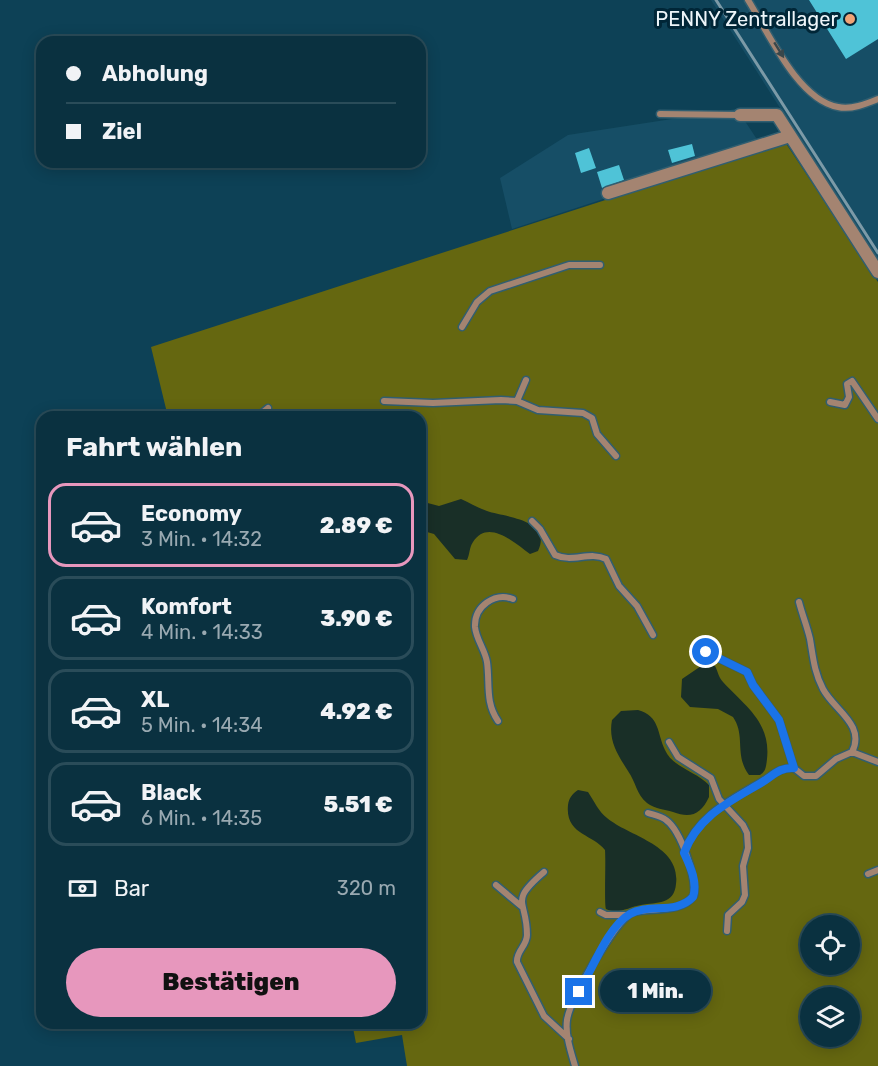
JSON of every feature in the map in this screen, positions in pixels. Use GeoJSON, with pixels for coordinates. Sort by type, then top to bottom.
{"type":"FeatureCollection","features":[{"type":"Feature","properties":{"kind":"street"},"geometry":{"type":"LineString","coordinates":[[740,115],[777,115],[878,272]]}},
{"type":"Feature","properties":{"kind":"street"},"geometry":{"type":"LineString","coordinates":[[608,193],[790,136]]}},
{"type":"Feature","properties":{"kind":"lane"},"geometry":{"type":"LineString","coordinates":[[748,0],[792,70],[811,95],[825,104],[840,108],[858,106],[878,99]]}},
{"type":"Feature","properties":{"kind":"lane"},"geometry":{"type":"LineString","coordinates":[[660,114],[740,115]]}},
{"type":"Feature","properties":{"kind":"lane"},"geometry":{"type":"LineString","coordinates":[[462,327],[477,302],[490,291],[569,265],[600,265]]}},
{"type":"Feature","properties":{"kind":"lane"},"geometry":{"type":"LineString","coordinates":[[517,401],[526,380]]}},
{"type":"Feature","properties":{"kind":"lane"},"geometry":{"type":"LineString","coordinates":[[830,402],[845,405],[849,396],[847,384],[852,381],[878,419]]}},
{"type":"Feature","properties":{"kind":"lane"},"geometry":{"type":"LineString","coordinates":[[384,401],[517,401],[538,410],[588,415],[601,440],[616,456]]}},
{"type":"Feature","properties":{"kind":"lane"},"geometry":{"type":"LineString","coordinates":[[264,411],[268,408]]}},
{"type":"Feature","properties":{"kind":"lane"},"geometry":{"type":"LineString","coordinates":[[532,521],[540,529],[555,555],[571,559],[596,555],[606,559],[619,586],[637,606],[653,635]]}},
{"type":"Feature","properties":{"kind":"lane"},"geometry":{"type":"LineString","coordinates":[[498,721],[489,705],[487,660],[475,624],[480,610],[490,599],[502,596],[513,599]]}},
{"type":"Feature","properties":{"kind":"lane"},"geometry":{"type":"LineString","coordinates":[[799,602],[810,638],[814,667],[822,688],[856,731],[852,752]]}},
{"type":"Feature","properties":{"kind":"lane"},"geometry":{"type":"LineString","coordinates":[[706,652],[747,672],[753,685],[779,720],[794,768],[804,776],[816,776],[836,759],[852,752],[878,762]]}},
{"type":"Feature","properties":{"kind":"lane"},"geometry":{"type":"LineString","coordinates":[[669,742],[678,757],[711,778],[724,804],[743,825],[748,841],[743,866],[745,895],[728,915],[727,931]]}},
{"type":"Feature","properties":{"kind":"lane"},"geometry":{"type":"LineString","coordinates":[[684,853],[696,829],[724,804],[772,773],[794,768]]}},
{"type":"Feature","properties":{"kind":"lane"},"geometry":{"type":"LineString","coordinates":[[600,912],[606,915],[628,915],[640,910],[665,910],[691,900],[694,890],[692,874],[675,830],[666,820],[648,813]]}},
{"type":"Feature","properties":{"kind":"lane"},"geometry":{"type":"LineString","coordinates":[[868,874],[878,870]]}},
{"type":"Feature","properties":{"kind":"lane"},"geometry":{"type":"LineString","coordinates":[[544,872],[529,885],[521,906],[527,935],[517,957],[519,967],[544,1016],[568,1040]]}},
{"type":"Feature","properties":{"kind":"lane"},"geometry":{"type":"LineString","coordinates":[[496,885],[521,906]]}},
{"type":"Feature","properties":{"kind":"lane"},"geometry":{"type":"LineString","coordinates":[[575,1066],[568,1040],[567,1020],[571,1007],[609,936],[628,915]]}},
{"type":"Feature","properties":{"kind":"shaded area"},"geometry":{"type":"Polygon","coordinates":[[[711,0],[878,0],[878,262],[800,139],[711,0]]]}},
{"type":"Feature","properties":{"kind":"shaded area"},"geometry":{"type":"Polygon","coordinates":[[[737,109],[762,147],[512,229],[500,178],[568,135],[737,109]]]}},
{"type":"Feature","properties":{"kind":"shaded area"},"geometry":{"type":"Polygon","coordinates":[[[785,142],[878,282],[878,1066],[407,1066],[402,1035],[356,1043],[353,1029],[426,1029],[426,411],[167,411],[151,347],[785,142]]]}},
{"type":"Feature","properties":{"kind":"shaded area"},"geometry":{"type":"Polygon","coordinates":[[[461,499],[484,510],[524,521],[539,532],[541,540],[538,551],[530,554],[502,535],[486,532],[479,535],[473,542],[467,560],[455,559],[434,534],[426,532],[426,503],[439,506],[461,499]]]}},
{"type":"Feature","properties":{"kind":"shaded area"},"geometry":{"type":"Polygon","coordinates":[[[707,662],[715,666],[721,680],[748,707],[761,725],[767,746],[767,759],[760,775],[749,775],[745,768],[739,731],[733,717],[718,709],[690,707],[681,697],[682,679],[707,662]]]}},
{"type":"Feature","properties":{"kind":"shaded area"},"geometry":{"type":"Polygon","coordinates":[[[638,710],[650,716],[654,721],[668,756],[709,785],[709,797],[703,808],[695,814],[679,814],[653,807],[638,792],[615,747],[611,728],[612,720],[621,711],[638,710]]]}},
{"type":"Feature","properties":{"kind":"shaded area"},"geometry":{"type":"Polygon","coordinates":[[[578,790],[588,792],[607,818],[652,844],[671,860],[676,884],[672,896],[659,903],[619,911],[606,909],[605,850],[575,828],[568,815],[569,800],[578,790]]]}},
{"type":"Feature","properties":{"kind":"building","name":"PENNY Zentrallager"},"geometry":{"type":"Polygon","coordinates":[[[809,0],[878,0],[878,39],[846,59],[809,0]]]}},
{"type":"Feature","properties":{"kind":"building"},"geometry":{"type":"Polygon","coordinates":[[[692,144],[695,156],[672,163],[668,150],[692,144]]]}},
{"type":"Feature","properties":{"kind":"building"},"geometry":{"type":"Polygon","coordinates":[[[589,148],[596,168],[581,173],[575,153],[589,148]]]}},
{"type":"Feature","properties":{"kind":"building"},"geometry":{"type":"Polygon","coordinates":[[[619,165],[624,180],[602,188],[597,172],[619,165]]]}},
{"type":"Feature","properties":{"kind":"railway"},"geometry":{"type":"LineString","coordinates":[[716,0],[878,253]]}},
{"type":"Feature","properties":{"kind":"place","name":"PENNY Zentrallager"},"geometry":{"type":"Point","coordinates":[850,19]}},
{"type":"Feature","properties":{"kind":"route"},"geometry":{"type":"LineString","coordinates":[[579,992],[609,936],[628,915],[640,910],[665,910],[689,901],[693,897],[691,867],[684,853],[691,836],[704,820],[724,804],[768,778],[772,773],[794,768],[779,720],[753,685],[747,672],[706,652]]}}]}
